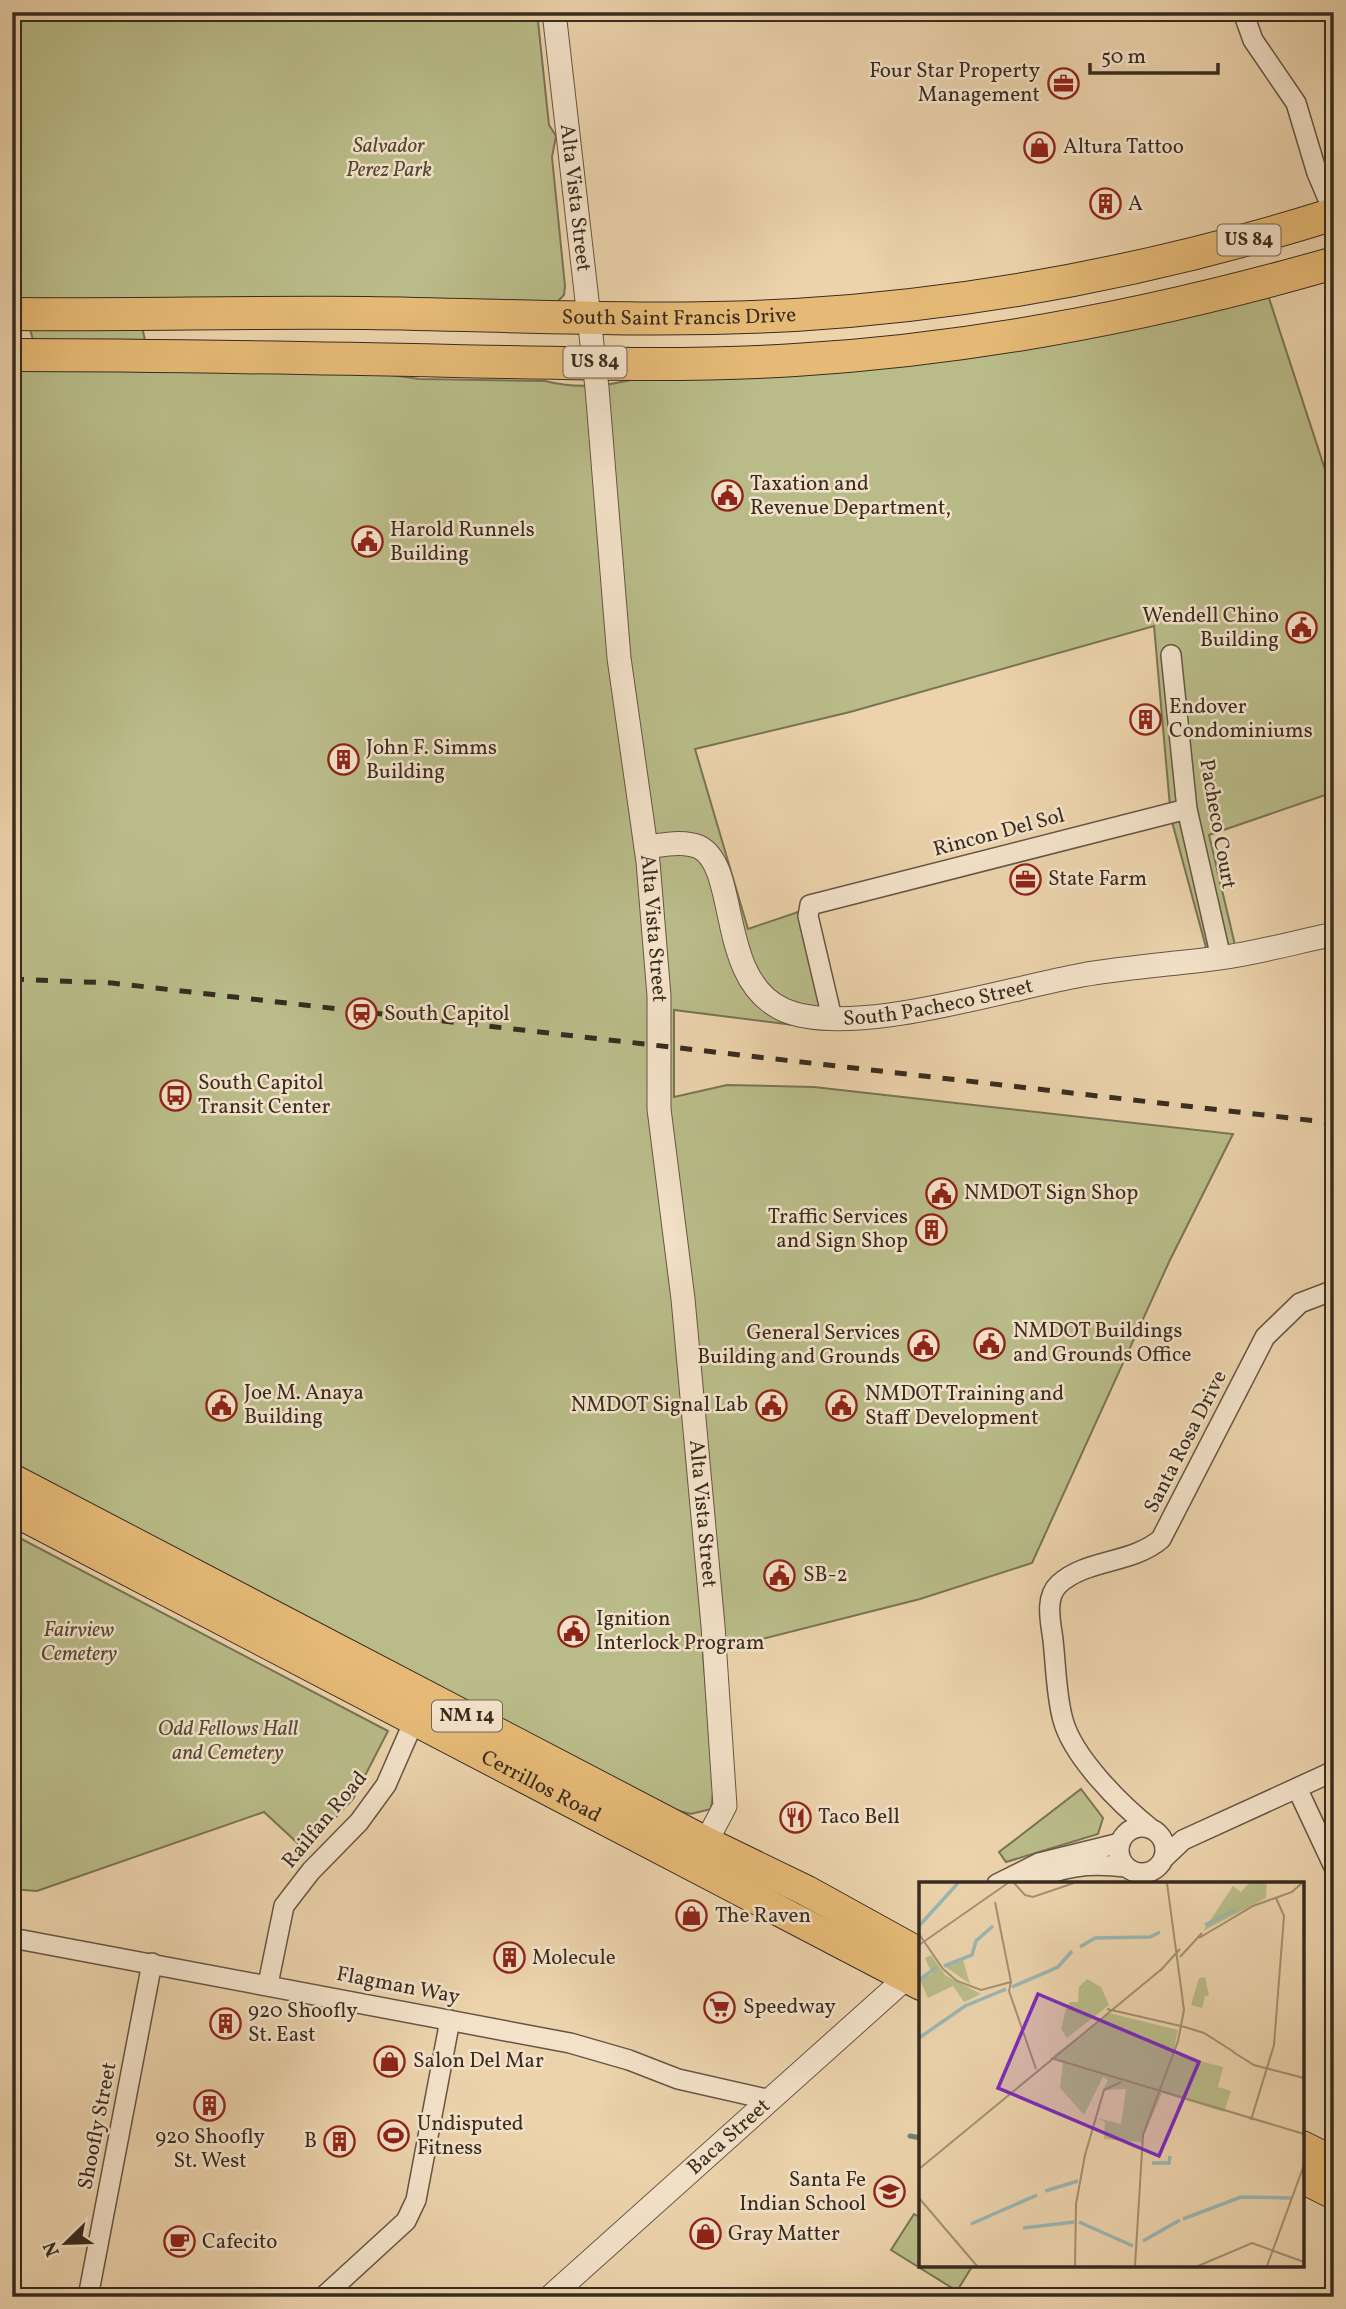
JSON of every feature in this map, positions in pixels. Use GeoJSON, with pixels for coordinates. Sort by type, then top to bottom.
{"type":"FeatureCollection","features":[{"type":"Feature","properties":{"kind":"highway","name":"South Saint Francis Drive"},"geometry":{"type":"LineString","coordinates":[[12,314],[216,312],[589,318],[791,315],[1014,292],[1226,247],[1334,214]]}},
{"type":"Feature","properties":{"kind":"highway","name":"US 84"},"geometry":{"type":"LineString","coordinates":[[12,355],[593,362],[795,360],[1009,338],[1174,306],[1334,263]]}},
{"type":"Feature","properties":{"kind":"main road","name":"Cerrillos Road"},"geometry":{"type":"LineString","coordinates":[[12,1479],[706,1842],[807,1891],[918,1969]]}},
{"type":"Feature","properties":{"kind":"main road","name":"Cerrillos Road"},"geometry":{"type":"LineString","coordinates":[[12,1510],[414,1721],[918,1969]]}},
{"type":"Feature","properties":{"kind":"main road"},"geometry":{"type":"LineString","coordinates":[[1304,2147],[1334,2162]]}},
{"type":"Feature","properties":{"kind":"main road"},"geometry":{"type":"LineString","coordinates":[[1304,2179],[1334,2194]]}},
{"type":"Feature","properties":{"kind":"street","name":"Alta Vista Street"},"geometry":{"type":"LineString","coordinates":[[554,12],[589,318],[619,658],[646,847],[659,996],[659,1109],[682,1299],[725,1796],[721,1820],[706,1842]]}},
{"type":"Feature","properties":{"kind":"street"},"geometry":{"type":"LineString","coordinates":[[1244,12],[1253,40],[1296,103],[1317,173],[1334,214]]}},
{"type":"Feature","properties":{"kind":"street","name":"Pacheco Court"},"geometry":{"type":"LineString","coordinates":[[1171,655],[1187,809],[1221,958]]}},
{"type":"Feature","properties":{"kind":"street","name":"Rincon Del Sol"},"geometry":{"type":"LineString","coordinates":[[832,1018],[808,916],[810,905],[1187,809]]}},
{"type":"Feature","properties":{"kind":"street","name":"South Pacheco Street"},"geometry":{"type":"LineString","coordinates":[[646,847],[686,844],[705,852],[718,877],[743,965],[758,992],[786,1011],[832,1018],[882,1018],[1030,984],[1221,958],[1334,934]]}},
{"type":"Feature","properties":{"kind":"street","name":"Santa Rosa Drive"},"geometry":{"type":"LineString","coordinates":[[1121,1805],[1074,1744],[1063,1720],[1049,1605],[1056,1586],[1070,1576],[1149,1549],[1161,1539],[1265,1338],[1300,1303],[1334,1290]]}},
{"type":"Feature","properties":{"kind":"street"},"geometry":{"type":"LineString","coordinates":[[406,1685],[414,1721]]}},
{"type":"Feature","properties":{"kind":"street","name":"Railfan Road"},"geometry":{"type":"LineString","coordinates":[[268,1984],[285,1906],[311,1871],[359,1822],[386,1786],[414,1721]]}},
{"type":"Feature","properties":{"kind":"street"},"geometry":{"type":"LineString","coordinates":[[1033,1882],[1062,1868],[1096,1864],[1132,1874],[1146,1874],[1158,1870],[1182,1840],[1334,1771]]}},
{"type":"Feature","properties":{"kind":"street"},"geometry":{"type":"LineString","coordinates":[[1297,1788],[1334,1867]]}},
{"type":"Feature","properties":{"kind":"street"},"geometry":{"type":"LineString","coordinates":[[1121,1805],[1164,1842],[1158,1870]]}},
{"type":"Feature","properties":{"kind":"street"},"geometry":{"type":"LineString","coordinates":[[1121,1805],[1123,1838],[1119,1856],[1132,1874]]}},
{"type":"Feature","properties":{"kind":"street"},"geometry":{"type":"LineString","coordinates":[[1002,1882],[1039,1863],[1123,1838],[1137,1827],[1182,1840]]}},
{"type":"Feature","properties":{"kind":"street","name":"Flagman Way"},"geometry":{"type":"LineString","coordinates":[[12,1938],[561,2041],[629,2060],[678,2079],[771,2100]]}},
{"type":"Feature","properties":{"kind":"street","name":"Shoofly Street"},"geometry":{"type":"LineString","coordinates":[[88,2297],[152,1963]]}},
{"type":"Feature","properties":{"kind":"street","name":"Baca Street"},"geometry":{"type":"LineString","coordinates":[[550,2297],[918,1969]]}},
{"type":"Feature","properties":{"kind":"street"},"geometry":{"type":"LineString","coordinates":[[323,2297],[406,2221],[416,2200],[450,2020]]}},
{"type":"Feature","properties":{"kind":"green space","name":"Salvador Perez Park"},"geometry":{"type":"Polygon","coordinates":[[[12,12],[537,12],[549,125],[556,136],[552,157],[565,286],[564,295],[554,305],[137,302],[150,365],[365,371],[419,379],[545,381],[597,385],[625,381],[649,373],[1267,292],[1334,497],[1334,792],[1209,835],[1235,945],[1207,951],[1171,818],[1154,626],[850,712],[695,749],[748,929],[801,911],[833,1030],[674,1010],[674,1097],[727,1085],[814,1087],[1233,1134],[1169,1262],[1032,1563],[920,1599],[703,1654],[714,1786],[711,1809],[691,1814],[676,1810],[12,1463],[12,364],[40,364],[19,291],[12,242],[12,12]]]}},
{"type":"Feature","properties":{"kind":"green space","name":"Odd Fellows Hall and Cemetery"},"geometry":{"type":"Polygon","coordinates":[[[12,1534],[388,1731],[353,1799],[305,1850],[264,1812],[37,1891],[12,1889],[12,1534]]]}},
{"type":"Feature","properties":{"kind":"green space"},"geometry":{"type":"Polygon","coordinates":[[[1081,1789],[1103,1818],[1098,1834],[1006,1862],[999,1852],[1081,1789]]]}},
{"type":"Feature","properties":{"kind":"green space"},"geometry":{"type":"Polygon","coordinates":[[[914,2214],[919,2217],[919,2267],[972,2267],[957,2291],[891,2250],[914,2214]]]}},
{"type":"Feature","properties":{"kind":"waterway"},"geometry":{"type":"LineString","coordinates":[[910,2136],[919,2138]]}},
{"type":"Feature","properties":{"kind":"railway"},"geometry":{"type":"LineString","coordinates":[[12,979],[112,983],[1334,1123]]}},
{"type":"Feature","properties":{"kind":"place","name":"Four Star Property Management"},"geometry":{"type":"Point","coordinates":[1063,83]}},
{"type":"Feature","properties":{"kind":"place","name":"Altura Tattoo"},"geometry":{"type":"Point","coordinates":[1040,147]}},
{"type":"Feature","properties":{"kind":"place","name":"A"},"geometry":{"type":"Point","coordinates":[1105,204]}},
{"type":"Feature","properties":{"kind":"place","name":"Taxation and Revenue Department,"},"geometry":{"type":"Point","coordinates":[727,496]}},
{"type":"Feature","properties":{"kind":"place","name":"Harold Runnels Building"},"geometry":{"type":"Point","coordinates":[367,542]}},
{"type":"Feature","properties":{"kind":"place","name":"Wendell Chino Building"},"geometry":{"type":"Point","coordinates":[1302,628]}},
{"type":"Feature","properties":{"kind":"place","name":"Endover Condominiums"},"geometry":{"type":"Point","coordinates":[1146,719]}},
{"type":"Feature","properties":{"kind":"place","name":"John F. Simms Building"},"geometry":{"type":"Point","coordinates":[343,760]}},
{"type":"Feature","properties":{"kind":"place","name":"State Farm"},"geometry":{"type":"Point","coordinates":[1025,879]}},
{"type":"Feature","properties":{"kind":"place","name":"South Capitol"},"geometry":{"type":"Point","coordinates":[361,1014]}},
{"type":"Feature","properties":{"kind":"place","name":"South Capitol Transit Center"},"geometry":{"type":"Point","coordinates":[175,1095]}},
{"type":"Feature","properties":{"kind":"place","name":"NMDOT Sign Shop"},"geometry":{"type":"Point","coordinates":[941,1193]}},
{"type":"Feature","properties":{"kind":"place","name":"Traffic Services and Sign Shop"},"geometry":{"type":"Point","coordinates":[931,1229]}},
{"type":"Feature","properties":{"kind":"place","name":"NMDOT Buildings and Grounds Office"},"geometry":{"type":"Point","coordinates":[990,1343]}},
{"type":"Feature","properties":{"kind":"place","name":"General Services Building and Grounds"},"geometry":{"type":"Point","coordinates":[923,1345]}},
{"type":"Feature","properties":{"kind":"place","name":"Joe M. Anaya Building"},"geometry":{"type":"Point","coordinates":[221,1405]}},
{"type":"Feature","properties":{"kind":"place","name":"NMDOT Signal Lab"},"geometry":{"type":"Point","coordinates":[771,1405]}},
{"type":"Feature","properties":{"kind":"place","name":"NMDOT Training and Staff Development"},"geometry":{"type":"Point","coordinates":[842,1406]}},
{"type":"Feature","properties":{"kind":"place","name":"SB-2"},"geometry":{"type":"Point","coordinates":[780,1575]}},
{"type":"Feature","properties":{"kind":"place","name":"Ignition Interlock Program"},"geometry":{"type":"Point","coordinates":[573,1631]}},
{"type":"Feature","properties":{"kind":"place","name":"Taco Bell"},"geometry":{"type":"Point","coordinates":[795,1817]}},
{"type":"Feature","properties":{"kind":"place","name":"The Raven"},"geometry":{"type":"Point","coordinates":[692,1916]}},
{"type":"Feature","properties":{"kind":"place","name":"Molecule"},"geometry":{"type":"Point","coordinates":[509,1958]}},
{"type":"Feature","properties":{"kind":"place","name":"Speedway"},"geometry":{"type":"Point","coordinates":[720,2007]}},
{"type":"Feature","properties":{"kind":"place","name":"920 Shoofly St. East"},"geometry":{"type":"Point","coordinates":[225,2023]}},
{"type":"Feature","properties":{"kind":"place","name":"Salon Del Mar"},"geometry":{"type":"Point","coordinates":[390,2061]}},
{"type":"Feature","properties":{"kind":"place","name":"920 Shoofly St. West"},"geometry":{"type":"Point","coordinates":[210,2105]}},
{"type":"Feature","properties":{"kind":"place","name":"Undisputed Fitness"},"geometry":{"type":"Point","coordinates":[394,2136]}},
{"type":"Feature","properties":{"kind":"place","name":"B"},"geometry":{"type":"Point","coordinates":[340,2141]}},
{"type":"Feature","properties":{"kind":"place","name":"Santa Fe Indian School"},"geometry":{"type":"Point","coordinates":[889,2192]}},
{"type":"Feature","properties":{"kind":"place","name":"Gray Matter"},"geometry":{"type":"Point","coordinates":[705,2234]}},
{"type":"Feature","properties":{"kind":"place","name":"Cafecito"},"geometry":{"type":"Point","coordinates":[179,2242]}},
{"type":"Feature","properties":{"kind":"park label","name":"Fairview Cemetery"},"geometry":{"type":"Point","coordinates":[79,1642]}}]}
